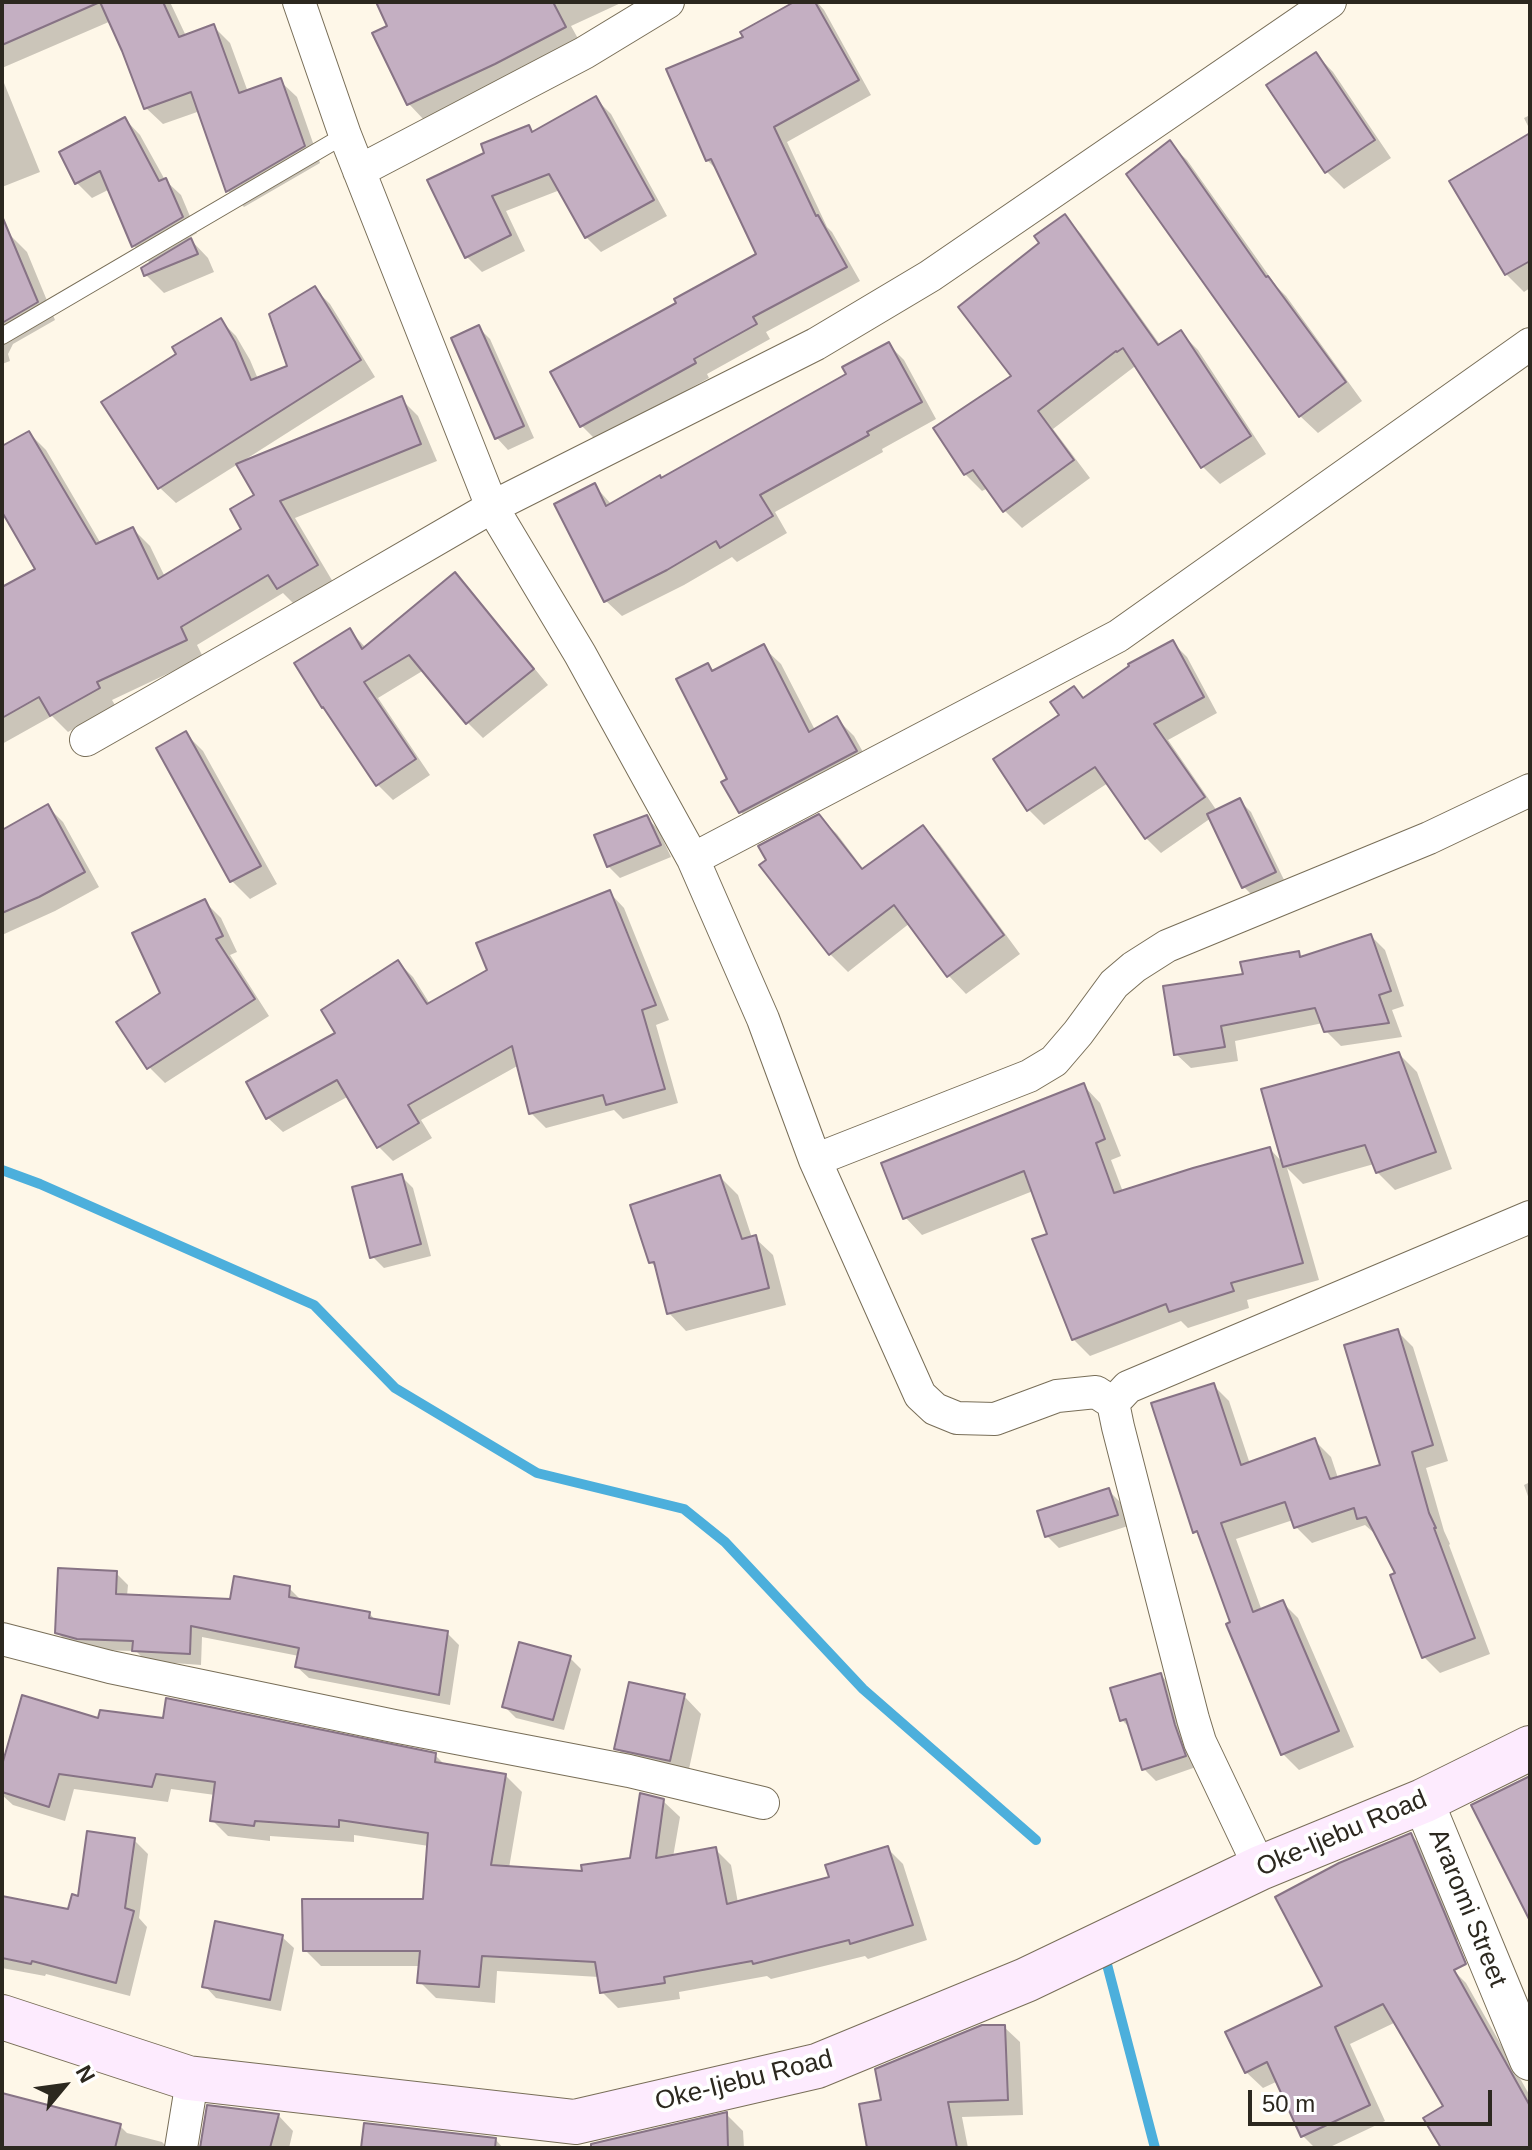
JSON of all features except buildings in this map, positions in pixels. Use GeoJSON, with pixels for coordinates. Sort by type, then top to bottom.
{"type":"FeatureCollection","features":[{"type":"Feature","properties":{"kind":"main road","name":"Oke-Ijebu Road"},"geometry":{"type":"LineString","coordinates":[[2,2017],[188,2078],[574,2135],[817,2066],[1026,1980],[1260,1868],[1423,1801],[1530,1748]]}},
{"type":"Feature","properties":{"kind":"street"},"geometry":{"type":"LineString","coordinates":[[299,2],[345,135],[492,507],[580,654],[693,859],[763,1019],[815,1160],[920,1395],[935,1409],[957,1418],[995,1419],[1057,1396],[1096,1392],[1113,1403],[1197,1730],[1260,1868]]}},
{"type":"Feature","properties":{"kind":"street"},"geometry":{"type":"LineString","coordinates":[[359,171],[584,53],[668,2]]}},
{"type":"Feature","properties":{"kind":"street"},"geometry":{"type":"LineString","coordinates":[[86,740],[492,507],[816,344],[943,267],[1330,2]]}},
{"type":"Feature","properties":{"kind":"street"},"geometry":{"type":"LineString","coordinates":[[693,859],[1118,636],[1530,344]]}},
{"type":"Feature","properties":{"kind":"street"},"geometry":{"type":"LineString","coordinates":[[815,1160],[1029,1076],[1054,1061],[1114,984],[1167,946],[1429,838],[1530,790]]}},
{"type":"Feature","properties":{"kind":"street"},"geometry":{"type":"LineString","coordinates":[[1113,1403],[1128,1387],[1530,1217]]}},
{"type":"Feature","properties":{"kind":"street"},"geometry":{"type":"LineString","coordinates":[[2,1639],[110,1667],[629,1771],[763,1803]]}},
{"type":"Feature","properties":{"kind":"street","name":"Araromi Street"},"geometry":{"type":"LineString","coordinates":[[1423,1801],[1530,2060]]}},
{"type":"Feature","properties":{"kind":"street"},"geometry":{"type":"LineString","coordinates":[[181,2148],[190,2093],[188,2078]]}},
{"type":"Feature","properties":{"kind":"lane"},"geometry":{"type":"LineString","coordinates":[[2,336],[345,135]]}},
{"type":"Feature","properties":{"kind":"waterway"},"geometry":{"type":"LineString","coordinates":[[2,1170],[314,1305],[395,1388],[537,1473],[684,1509],[725,1542],[863,1689],[1036,1840]]}},
{"type":"Feature","properties":{"kind":"waterway"},"geometry":{"type":"LineString","coordinates":[[1104,1953],[1155,2148]]}}]}
